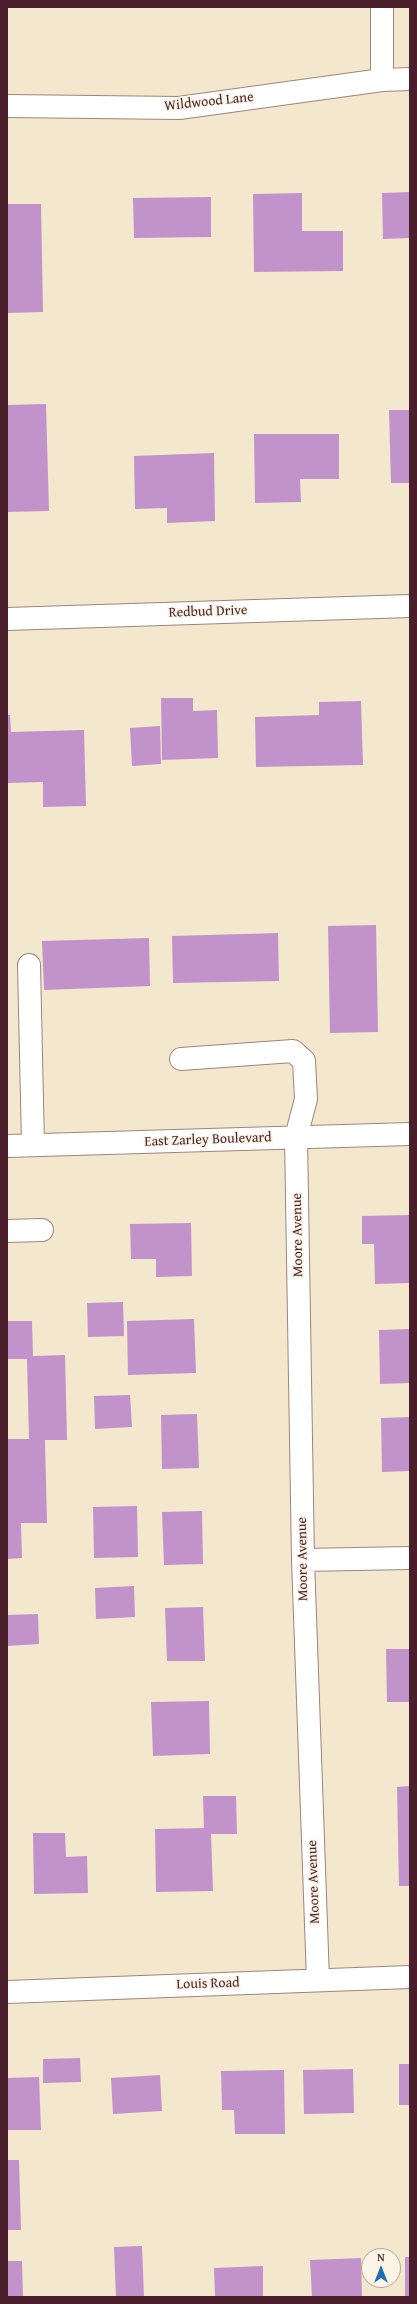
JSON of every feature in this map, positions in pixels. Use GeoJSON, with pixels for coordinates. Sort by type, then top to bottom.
{"type":"FeatureCollection","features":[{"type":"Feature","properties":{"kind":"street"},"geometry":{"type":"LineString","coordinates":[[382,7],[382,80]]}},
{"type":"Feature","properties":{"kind":"street","name":"Wildwood Lane"},"geometry":{"type":"LineString","coordinates":[[7,106],[179,108],[382,80],[410,79]]}},
{"type":"Feature","properties":{"kind":"street","name":"Redbud Drive"},"geometry":{"type":"LineString","coordinates":[[7,619],[410,606]]}},
{"type":"Feature","properties":{"kind":"street"},"geometry":{"type":"LineString","coordinates":[[29,965],[33,1145]]}},
{"type":"Feature","properties":{"kind":"street","name":"Moore Avenue"},"geometry":{"type":"LineString","coordinates":[[181,1059],[293,1051],[304,1061],[306,1099],[296,1137],[303,1560],[318,1980]]}},
{"type":"Feature","properties":{"kind":"street","name":"East Zarley Boulevard"},"geometry":{"type":"LineString","coordinates":[[7,1146],[410,1134]]}},
{"type":"Feature","properties":{"kind":"street"},"geometry":{"type":"LineString","coordinates":[[7,1231],[42,1230]]}},
{"type":"Feature","properties":{"kind":"street"},"geometry":{"type":"LineString","coordinates":[[303,1560],[410,1558]]}},
{"type":"Feature","properties":{"kind":"street","name":"Louis Road"},"geometry":{"type":"LineString","coordinates":[[7,1992],[410,1977]]}},
{"type":"Feature","properties":{"kind":"building"},"geometry":{"type":"Polygon","coordinates":[[[410,192],[410,238],[383,239],[382,193],[410,192]]]}},
{"type":"Feature","properties":{"kind":"building"},"geometry":{"type":"Polygon","coordinates":[[[302,193],[302,231],[343,231],[343,271],[254,272],[253,194],[302,193]]]}},
{"type":"Feature","properties":{"kind":"building"},"geometry":{"type":"Polygon","coordinates":[[[211,197],[211,237],[134,238],[133,198],[211,197]]]}},
{"type":"Feature","properties":{"kind":"building"},"geometry":{"type":"Polygon","coordinates":[[[7,204],[41,204],[43,312],[7,313],[7,204]]]}},
{"type":"Feature","properties":{"kind":"building"},"geometry":{"type":"Polygon","coordinates":[[[46,404],[49,511],[7,512],[7,405],[46,404]]]}},
{"type":"Feature","properties":{"kind":"building"},"geometry":{"type":"Polygon","coordinates":[[[389,410],[410,410],[410,483],[391,483],[389,410]]]}},
{"type":"Feature","properties":{"kind":"building"},"geometry":{"type":"Polygon","coordinates":[[[254,434],[339,434],[339,479],[300,479],[301,502],[255,503],[254,434]]]}},
{"type":"Feature","properties":{"kind":"building"},"geometry":{"type":"Polygon","coordinates":[[[214,453],[215,521],[167,523],[167,508],[135,509],[134,456],[214,453]]]}},
{"type":"Feature","properties":{"kind":"building"},"geometry":{"type":"Polygon","coordinates":[[[161,698],[193,698],[193,711],[217,710],[218,758],[162,760],[161,698]]]}},
{"type":"Feature","properties":{"kind":"building"},"geometry":{"type":"Polygon","coordinates":[[[361,701],[363,765],[256,767],[255,717],[319,715],[319,702],[361,701]]]}},
{"type":"Feature","properties":{"kind":"building"},"geometry":{"type":"Polygon","coordinates":[[[7,715],[10,715],[11,732],[84,730],[86,806],[43,807],[43,782],[7,783],[7,715]]]}},
{"type":"Feature","properties":{"kind":"building"},"geometry":{"type":"Polygon","coordinates":[[[160,726],[161,764],[132,766],[130,728],[160,726]]]}},
{"type":"Feature","properties":{"kind":"building"},"geometry":{"type":"Polygon","coordinates":[[[376,925],[378,1032],[330,1033],[328,926],[376,925]]]}},
{"type":"Feature","properties":{"kind":"building"},"geometry":{"type":"Polygon","coordinates":[[[278,933],[279,981],[173,983],[172,936],[278,933]]]}},
{"type":"Feature","properties":{"kind":"building"},"geometry":{"type":"Polygon","coordinates":[[[149,938],[150,986],[44,990],[42,941],[149,938]]]}},
{"type":"Feature","properties":{"kind":"building"},"geometry":{"type":"Polygon","coordinates":[[[410,1215],[410,1283],[375,1284],[374,1244],[362,1244],[362,1216],[410,1215]]]}},
{"type":"Feature","properties":{"kind":"building"},"geometry":{"type":"Polygon","coordinates":[[[191,1223],[192,1276],[156,1277],[156,1259],[131,1259],[130,1224],[191,1223]]]}},
{"type":"Feature","properties":{"kind":"building"},"geometry":{"type":"Polygon","coordinates":[[[123,1302],[124,1336],[88,1337],[87,1303],[123,1302]]]}},
{"type":"Feature","properties":{"kind":"building"},"geometry":{"type":"Polygon","coordinates":[[[194,1319],[196,1373],[128,1375],[127,1321],[194,1319]]]}},
{"type":"Feature","properties":{"kind":"building"},"geometry":{"type":"Polygon","coordinates":[[[7,1321],[32,1321],[33,1356],[65,1355],[67,1440],[45,1440],[47,1523],[21,1523],[22,1558],[7,1559],[7,1439],[29,1439],[27,1359],[7,1359],[7,1321]]]}},
{"type":"Feature","properties":{"kind":"building"},"geometry":{"type":"Polygon","coordinates":[[[410,1329],[410,1383],[380,1384],[379,1330],[410,1329]]]}},
{"type":"Feature","properties":{"kind":"building"},"geometry":{"type":"Polygon","coordinates":[[[130,1395],[132,1427],[95,1429],[94,1396],[130,1395]]]}},
{"type":"Feature","properties":{"kind":"building"},"geometry":{"type":"Polygon","coordinates":[[[197,1414],[199,1468],[162,1469],[161,1415],[197,1414]]]}},
{"type":"Feature","properties":{"kind":"building"},"geometry":{"type":"Polygon","coordinates":[[[410,1417],[410,1471],[382,1472],[381,1418],[410,1417]]]}},
{"type":"Feature","properties":{"kind":"building"},"geometry":{"type":"Polygon","coordinates":[[[137,1506],[138,1557],[94,1558],[93,1507],[137,1506]]]}},
{"type":"Feature","properties":{"kind":"building"},"geometry":{"type":"Polygon","coordinates":[[[202,1511],[203,1564],[164,1565],[162,1512],[202,1511]]]}},
{"type":"Feature","properties":{"kind":"building"},"geometry":{"type":"Polygon","coordinates":[[[134,1586],[135,1617],[96,1619],[95,1588],[134,1586]]]}},
{"type":"Feature","properties":{"kind":"building"},"geometry":{"type":"Polygon","coordinates":[[[203,1607],[205,1661],[167,1661],[165,1608],[203,1607]]]}},
{"type":"Feature","properties":{"kind":"building"},"geometry":{"type":"Polygon","coordinates":[[[38,1614],[39,1644],[7,1646],[7,1615],[38,1614]]]}},
{"type":"Feature","properties":{"kind":"building"},"geometry":{"type":"Polygon","coordinates":[[[386,1649],[410,1649],[410,1702],[387,1702],[386,1649]]]}},
{"type":"Feature","properties":{"kind":"building"},"geometry":{"type":"Polygon","coordinates":[[[209,1701],[210,1754],[153,1756],[151,1702],[209,1701]]]}},
{"type":"Feature","properties":{"kind":"building"},"geometry":{"type":"Polygon","coordinates":[[[410,1786],[410,1886],[399,1886],[397,1787],[410,1786]]]}},
{"type":"Feature","properties":{"kind":"building"},"geometry":{"type":"Polygon","coordinates":[[[203,1796],[236,1796],[237,1834],[211,1834],[213,1891],[156,1892],[155,1829],[204,1828],[203,1796]]]}},
{"type":"Feature","properties":{"kind":"building"},"geometry":{"type":"Polygon","coordinates":[[[33,1833],[65,1833],[66,1857],[87,1856],[88,1893],[34,1894],[33,1833]]]}},
{"type":"Feature","properties":{"kind":"building"},"geometry":{"type":"Polygon","coordinates":[[[80,2058],[81,2082],[43,2083],[43,2059],[80,2058]]]}},
{"type":"Feature","properties":{"kind":"building"},"geometry":{"type":"Polygon","coordinates":[[[399,2064],[410,2064],[410,2105],[399,2105],[399,2064]]]}},
{"type":"Feature","properties":{"kind":"building"},"geometry":{"type":"Polygon","coordinates":[[[353,2069],[354,2113],[304,2114],[303,2070],[353,2069]]]}},
{"type":"Feature","properties":{"kind":"building"},"geometry":{"type":"Polygon","coordinates":[[[284,2070],[285,2134],[235,2134],[234,2110],[222,2110],[221,2071],[284,2070]]]}},
{"type":"Feature","properties":{"kind":"building"},"geometry":{"type":"Polygon","coordinates":[[[160,2075],[162,2111],[113,2114],[111,2078],[160,2075]]]}},
{"type":"Feature","properties":{"kind":"building"},"geometry":{"type":"Polygon","coordinates":[[[39,2077],[41,2130],[7,2130],[7,2078],[39,2077]]]}},
{"type":"Feature","properties":{"kind":"building"},"geometry":{"type":"Polygon","coordinates":[[[7,2160],[19,2160],[21,2230],[7,2230],[7,2160]]]}},
{"type":"Feature","properties":{"kind":"building"},"geometry":{"type":"Polygon","coordinates":[[[142,2246],[144,2297],[116,2297],[114,2247],[142,2246]]]}},
{"type":"Feature","properties":{"kind":"building"},"geometry":{"type":"Polygon","coordinates":[[[405,2257],[410,2257],[410,2297],[405,2297],[405,2257]]]}},
{"type":"Feature","properties":{"kind":"building"},"geometry":{"type":"Polygon","coordinates":[[[361,2258],[362,2297],[312,2297],[310,2260],[361,2258]]]}},
{"type":"Feature","properties":{"kind":"building"},"geometry":{"type":"Polygon","coordinates":[[[7,2261],[22,2261],[23,2297],[7,2297],[7,2261]]]}},
{"type":"Feature","properties":{"kind":"building"},"geometry":{"type":"Polygon","coordinates":[[[263,2266],[263,2297],[215,2297],[214,2268],[263,2266]]]}}]}
